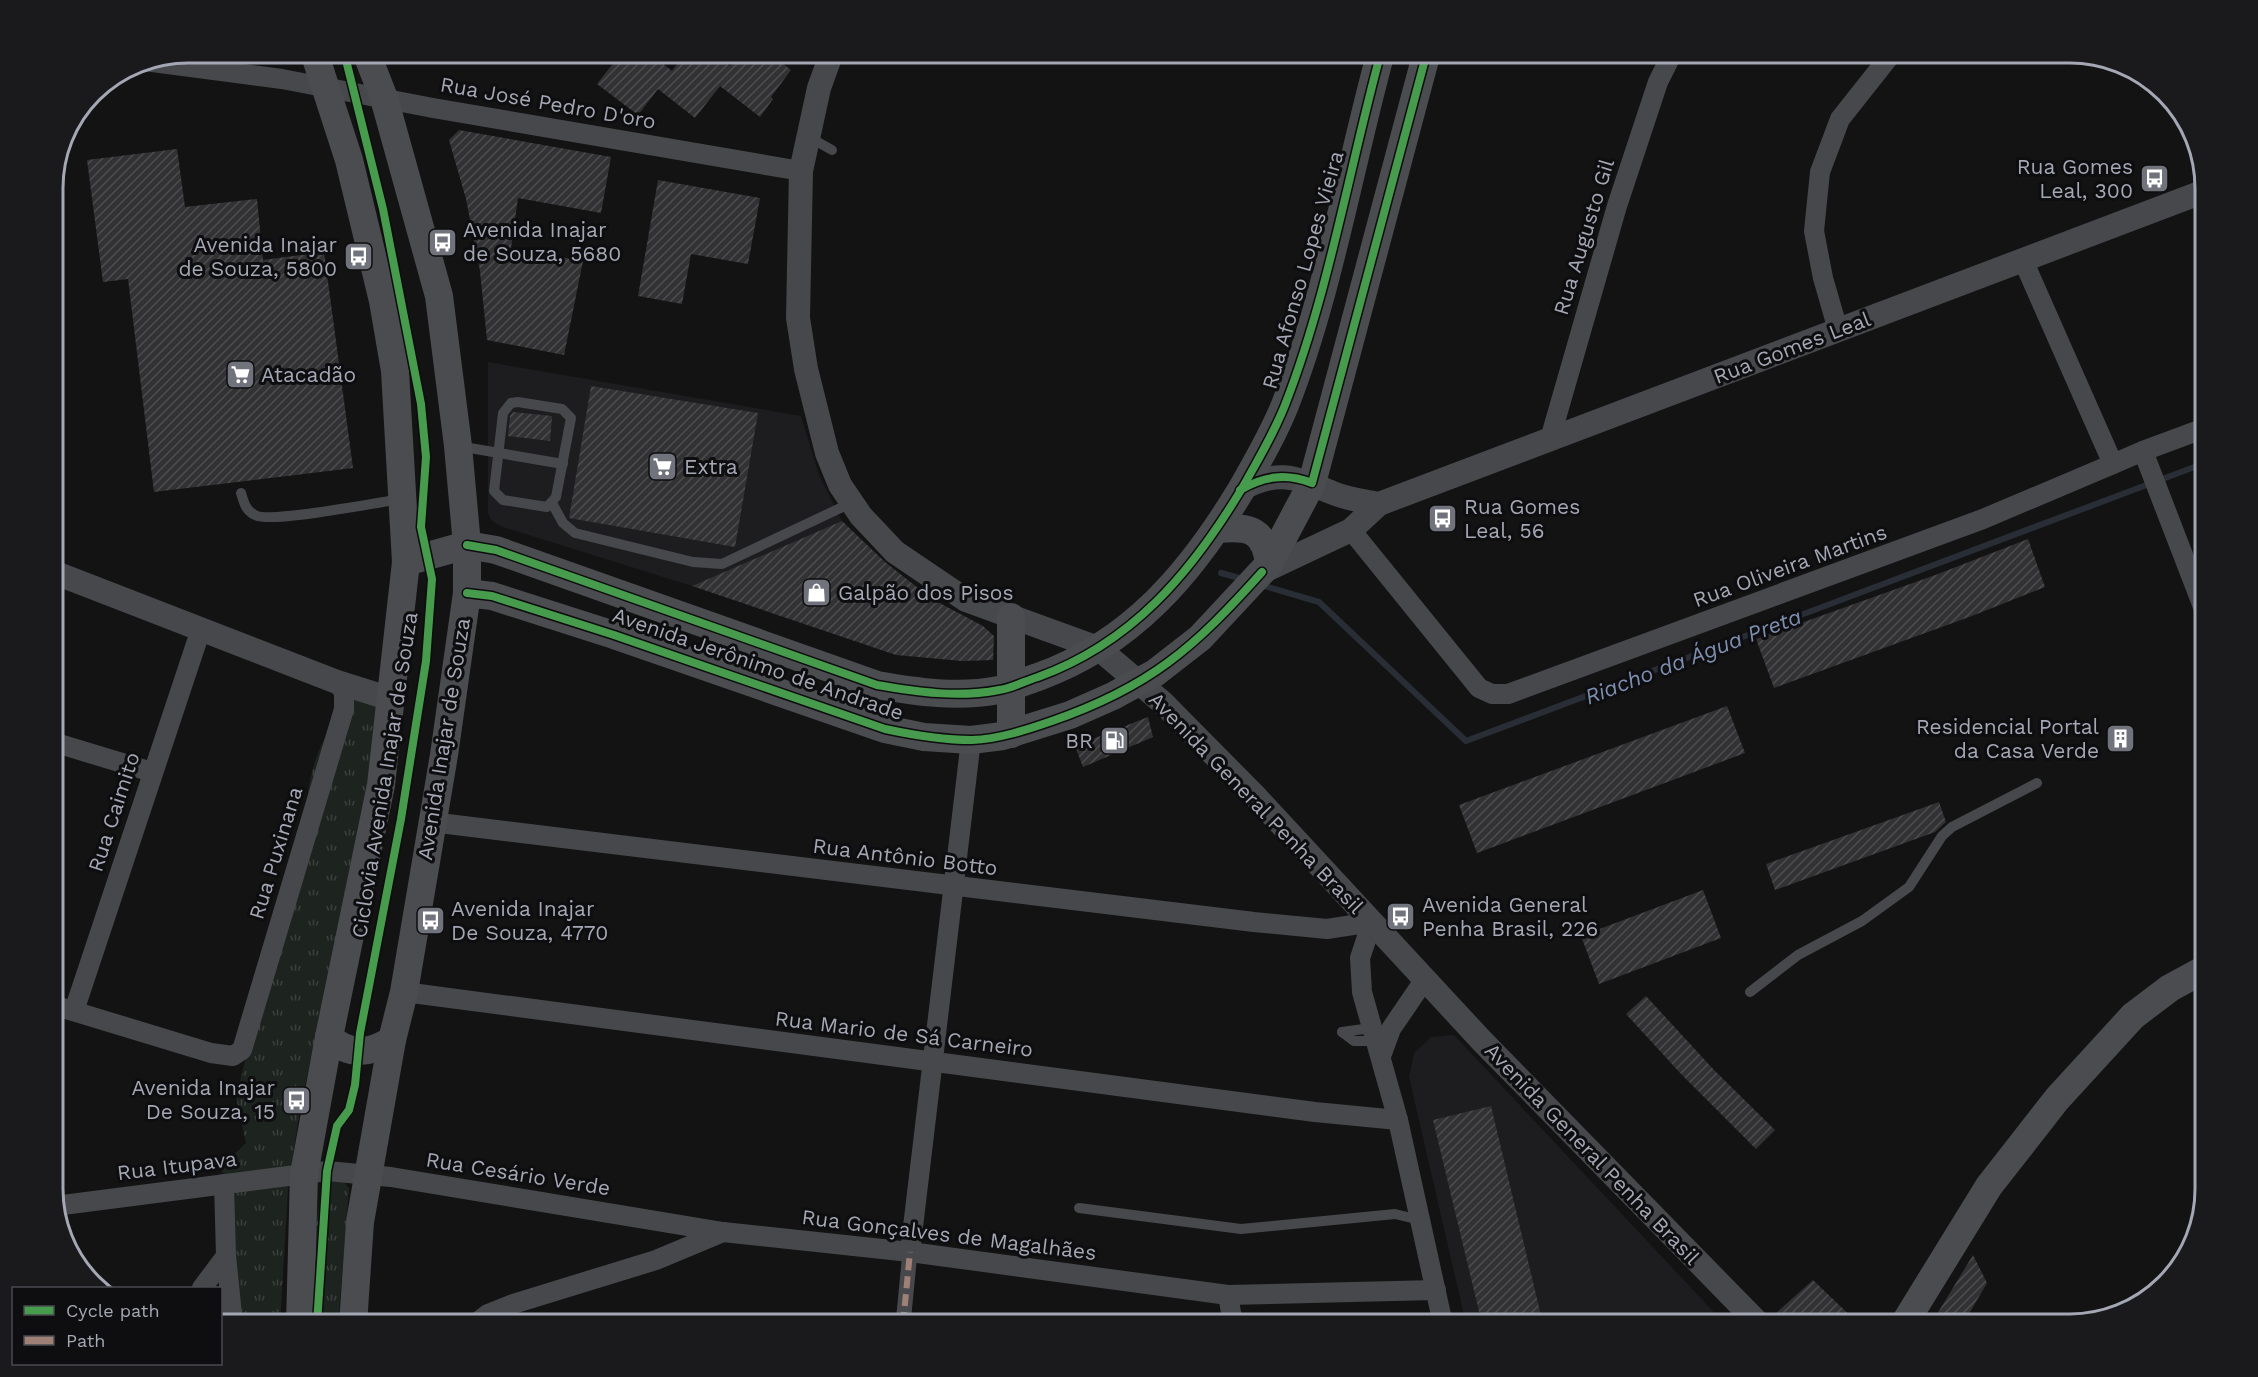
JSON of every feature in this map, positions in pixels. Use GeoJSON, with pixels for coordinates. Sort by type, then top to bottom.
{"type":"FeatureCollection","features":[{"type":"Feature","properties":{"kind":"main road"},"geometry":{"type":"LineString","coordinates":[[300,1314],[304,1174],[329,1036],[381,785],[405,562],[394,371],[383,301],[349,160],[317,63]]}},
{"type":"Feature","properties":{"kind":"main road","name":"Avenida Inajar de Souza"},"geometry":{"type":"LineString","coordinates":[[354,1314],[360,1222],[392,1040],[404,992],[468,593],[458,446],[439,296],[384,98],[370,63]]}},
{"type":"Feature","properties":{"kind":"main road","name":"Rua Afonso Lopes Vieira"},"geometry":{"type":"LineString","coordinates":[[1098,648],[1134,625],[1159,601],[1218,529],[1271,437],[1304,349],[1378,63]]}},
{"type":"Feature","properties":{"kind":"main road"},"geometry":{"type":"LineString","coordinates":[[1140,683],[1200,638],[1266,568],[1312,483],[1424,63]]}},
{"type":"Feature","properties":{"kind":"main road"},"geometry":{"type":"LineString","coordinates":[[1218,529],[1247,528],[1261,537],[1267,546],[1266,568]]}},
{"type":"Feature","properties":{"kind":"main road","name":"Avenida Jerônimo de Andrade"},"geometry":{"type":"LineString","coordinates":[[405,562],[466,545],[496,550],[877,685],[921,693],[965,694],[1010,687],[1068,666],[1098,648]]}},
{"type":"Feature","properties":{"kind":"main road","name":"Avenida Jerônimo de Andrade"},"geometry":{"type":"LineString","coordinates":[[468,593],[492,596],[603,631],[885,729],[924,736],[971,740],[1011,734],[1070,715],[1140,683]]}},
{"type":"Feature","properties":{"kind":"main road"},"geometry":{"type":"LineString","coordinates":[[1011,617],[1011,734]]}},
{"type":"Feature","properties":{"kind":"main road"},"geometry":{"type":"LineString","coordinates":[[739,679],[735,667],[737,655],[746,646],[757,643]]}},
{"type":"Feature","properties":{"kind":"main road"},"geometry":{"type":"LineString","coordinates":[[1910,1314],[1989,1186],[2057,1099],[2133,1016],[2170,988],[2195,974]]}},
{"type":"Feature","properties":{"kind":"main road"},"geometry":{"type":"LineString","coordinates":[[329,1036],[336,1044],[359,1052],[382,1047],[392,1040]]}},
{"type":"Feature","properties":{"kind":"street","name":"Avenida General Penha Brasil"},"geometry":{"type":"LineString","coordinates":[[828,63],[819,88],[801,171],[798,318],[806,369],[828,453],[840,485],[852,502],[895,552],[966,600],[1098,648],[1140,683],[1255,796],[1425,980],[1749,1314]]}},
{"type":"Feature","properties":{"kind":"street","name":"Rua Augusto Gil"},"geometry":{"type":"LineString","coordinates":[[1550,439],[1617,207],[1658,82],[1668,63]]}},
{"type":"Feature","properties":{"kind":"street"},"geometry":{"type":"LineString","coordinates":[[1838,330],[1823,278],[1814,231],[1820,172],[1839,119],[1881,63]]}},
{"type":"Feature","properties":{"kind":"street","name":"Rua José Pedro D'oro"},"geometry":{"type":"LineString","coordinates":[[169,65],[324,87],[801,171]]}},
{"type":"Feature","properties":{"kind":"street","name":"Rua Gomes Leal"},"geometry":{"type":"LineString","coordinates":[[1266,568],[1351,530],[1379,504],[2195,195]]}},
{"type":"Feature","properties":{"kind":"street"},"geometry":{"type":"LineString","coordinates":[[2023,260],[2113,464]]}},
{"type":"Feature","properties":{"kind":"street"},"geometry":{"type":"LineString","coordinates":[[2195,432],[2143,451],[2195,586]]}},
{"type":"Feature","properties":{"kind":"street","name":"Rua Oliveira Martins"},"geometry":{"type":"LineString","coordinates":[[1351,530],[1479,688],[1492,694],[1527,689],[1983,519],[2143,451]]}},
{"type":"Feature","properties":{"kind":"street"},"geometry":{"type":"LineString","coordinates":[[1240,490],[1270,477],[1298,478],[1335,494],[1379,504]]}},
{"type":"Feature","properties":{"kind":"street"},"geometry":{"type":"LineString","coordinates":[[63,576],[337,682],[392,699]]}},
{"type":"Feature","properties":{"kind":"street","name":"Rua Caimito"},"geometry":{"type":"LineString","coordinates":[[74,1011],[201,629]]}},
{"type":"Feature","properties":{"kind":"street","name":"Rua Puxinana"},"geometry":{"type":"LineString","coordinates":[[74,1011],[212,1053],[233,1056],[242,1050],[344,709],[344,692],[337,682]]}},
{"type":"Feature","properties":{"kind":"street"},"geometry":{"type":"LineString","coordinates":[[904,1314],[971,740]]}},
{"type":"Feature","properties":{"kind":"street"},"geometry":{"type":"LineString","coordinates":[[63,745],[152,772]]}},
{"type":"Feature","properties":{"kind":"street","name":"Rua Antônio Botto"},"geometry":{"type":"LineString","coordinates":[[432,822],[955,887],[1327,929],[1372,922]]}},
{"type":"Feature","properties":{"kind":"street"},"geometry":{"type":"LineString","coordinates":[[1372,922],[1360,958],[1362,992],[1398,1120],[1441,1314]]}},
{"type":"Feature","properties":{"kind":"street"},"geometry":{"type":"LineString","coordinates":[[1376,1042],[1391,1029],[1425,980]]}},
{"type":"Feature","properties":{"kind":"street","name":"Rua Mario de Sá Carneiro"},"geometry":{"type":"LineString","coordinates":[[404,992],[1315,1112],[1398,1120]]}},
{"type":"Feature","properties":{"kind":"street"},"geometry":{"type":"LineString","coordinates":[[63,1008],[74,1011]]}},
{"type":"Feature","properties":{"kind":"street","name":"Rua Cesário Verde"},"geometry":{"type":"LineString","coordinates":[[304,1174],[327,1171],[368,1175],[723,1232]]}},
{"type":"Feature","properties":{"kind":"street","name":"Rua Itupava"},"geometry":{"type":"LineString","coordinates":[[64,1205],[304,1174]]}},
{"type":"Feature","properties":{"kind":"street"},"geometry":{"type":"LineString","coordinates":[[224,1184],[226,1256],[232,1314]]}},
{"type":"Feature","properties":{"kind":"street","name":"Rua Gonçalves de Magalhães"},"geometry":{"type":"LineString","coordinates":[[488,1314],[513,1304],[656,1260],[723,1232],[910,1252],[1228,1295],[1436,1290]]}},
{"type":"Feature","properties":{"kind":"street"},"geometry":{"type":"LineString","coordinates":[[203,1287],[226,1256]]}},
{"type":"Feature","properties":{"kind":"street"},"geometry":{"type":"LineString","coordinates":[[1228,1295],[1231,1314]]}},
{"type":"Feature","properties":{"kind":"lane"},"geometry":{"type":"LineString","coordinates":[[807,136],[832,150]]}},
{"type":"Feature","properties":{"kind":"lane"},"geometry":{"type":"LineString","coordinates":[[552,503],[541,508],[498,497],[494,484],[503,413],[511,403],[562,409],[571,418],[572,424],[552,503],[563,523],[575,533],[693,562],[722,564],[852,502]]}},
{"type":"Feature","properties":{"kind":"lane"},"geometry":{"type":"LineString","coordinates":[[458,446],[563,464]]}},
{"type":"Feature","properties":{"kind":"lane"},"geometry":{"type":"LineString","coordinates":[[241,493],[247,510],[258,517],[281,516],[403,499]]}},
{"type":"Feature","properties":{"kind":"lane"},"geometry":{"type":"LineString","coordinates":[[1750,992],[1798,955],[1862,921],[1909,886],[1942,836],[1952,827],[2017,796],[2037,783]]}},
{"type":"Feature","properties":{"kind":"lane"},"geometry":{"type":"LineString","coordinates":[[1395,1214],[1416,1200]]}},
{"type":"Feature","properties":{"kind":"lane"},"geometry":{"type":"LineString","coordinates":[[1079,1208],[1241,1229],[1395,1214],[1420,1220]]}},
{"type":"Feature","properties":{"kind":"shaded area"},"geometry":{"type":"Polygon","coordinates":[[[488,362],[801,416],[819,475],[842,521],[692,586],[500,526],[492,521],[488,513],[488,362]]]}},
{"type":"Feature","properties":{"kind":"shaded area"},"geometry":{"type":"Polygon","coordinates":[[[1454,1035],[1716,1314],[1464,1314],[1409,1077],[1414,1053],[1431,1037],[1454,1035]]]}},
{"type":"Feature","properties":{"kind":"green space"},"geometry":{"type":"Polygon","coordinates":[[[355,700],[386,702],[299,1115],[288,1190],[281,1314],[222,1314],[222,1308],[228,1306],[230,1179],[219,1169],[246,1143],[236,1097],[251,1038],[324,806],[308,792],[314,765],[329,730],[355,700]]]}},
{"type":"Feature","properties":{"kind":"green space"},"geometry":{"type":"Polygon","coordinates":[[[329,1181],[344,1182],[349,1188],[339,1314],[312,1314],[313,1244],[322,1185],[329,1181]]]}},
{"type":"Feature","properties":{"kind":"building"},"geometry":{"type":"Polygon","coordinates":[[[613,63],[662,63],[672,71],[678,63],[726,63],[730,66],[732,63],[782,63],[791,70],[771,97],[773,99],[760,117],[720,86],[695,118],[658,89],[638,115],[597,84],[613,63]]]}},
{"type":"Feature","properties":{"kind":"building"},"geometry":{"type":"Polygon","coordinates":[[[459,130],[611,157],[601,213],[518,198],[511,248],[583,261],[564,355],[487,340],[480,271],[466,199],[449,140],[459,130]]]}},
{"type":"Feature","properties":{"kind":"building","name":"Atacadão"},"geometry":{"type":"Polygon","coordinates":[[[177,149],[185,207],[257,199],[263,260],[324,252],[353,468],[154,492],[128,279],[103,282],[87,160],[177,149]]]}},
{"type":"Feature","properties":{"kind":"building"},"geometry":{"type":"Polygon","coordinates":[[[658,180],[760,198],[748,264],[691,254],[682,304],[638,296],[658,180]]]}},
{"type":"Feature","properties":{"kind":"building","name":"Extra"},"geometry":{"type":"Polygon","coordinates":[[[591,386],[758,413],[735,547],[569,518],[591,386]]]}},
{"type":"Feature","properties":{"kind":"building"},"geometry":{"type":"Polygon","coordinates":[[[513,412],[552,416],[550,441],[508,436],[510,416],[513,412]]]}},
{"type":"Feature","properties":{"kind":"building","name":"Galpão dos Pisos"},"geometry":{"type":"Polygon","coordinates":[[[842,521],[885,562],[932,599],[983,626],[994,636],[993,660],[962,661],[896,655],[692,586],[842,521]]]}},
{"type":"Feature","properties":{"kind":"building"},"geometry":{"type":"Polygon","coordinates":[[[2028,539],[2045,587],[1774,688],[1756,639],[2028,539]]]}},
{"type":"Feature","properties":{"kind":"building"},"geometry":{"type":"Polygon","coordinates":[[[1727,706],[1745,753],[1477,853],[1459,805],[1727,706]]]}},
{"type":"Feature","properties":{"kind":"building","name":"BR"},"geometry":{"type":"Polygon","coordinates":[[[1148,717],[1153,737],[1083,767],[1075,746],[1148,717]]]}},
{"type":"Feature","properties":{"kind":"building"},"geometry":{"type":"Polygon","coordinates":[[[1939,802],[1946,822],[1935,832],[1775,890],[1766,864],[1939,802]]]}},
{"type":"Feature","properties":{"kind":"building"},"geometry":{"type":"Polygon","coordinates":[[[1703,890],[1721,938],[1599,984],[1581,936],[1703,890]]]}},
{"type":"Feature","properties":{"kind":"building"},"geometry":{"type":"Polygon","coordinates":[[[1646,996],[1714,1070],[1775,1130],[1756,1149],[1681,1074],[1626,1014],[1646,996]]]}},
{"type":"Feature","properties":{"kind":"building"},"geometry":{"type":"Polygon","coordinates":[[[1491,1106],[1541,1314],[1480,1314],[1433,1120],[1491,1106]]]}},
{"type":"Feature","properties":{"kind":"building"},"geometry":{"type":"Polygon","coordinates":[[[1973,1255],[1987,1283],[1969,1314],[1937,1314],[1973,1255]]]}},
{"type":"Feature","properties":{"kind":"building"},"geometry":{"type":"Polygon","coordinates":[[[1813,1280],[1849,1314],[1775,1314],[1813,1280]]]}},
{"type":"Feature","properties":{"kind":"waterway","name":"Riacho da Água Preta"},"geometry":{"type":"LineString","coordinates":[[1261,585],[1319,602],[1466,741],[2195,467]]}},
{"type":"Feature","properties":{"kind":"waterway","name":"Riacho da Água Preta"},"geometry":{"type":"LineString","coordinates":[[1221,573],[1243,579]]}},
{"type":"Feature","properties":{"kind":"marked path"},"geometry":{"type":"LineString","coordinates":[[904,1314],[910,1252]]}},
{"type":"Feature","properties":{"kind":"cycle path","name":"Ciclovia Avenida Inajar de Souza"},"geometry":{"type":"LineString","coordinates":[[318,1314],[327,1171],[337,1126],[349,1110],[355,1085],[360,1033],[401,819],[426,661],[432,579],[421,527],[426,457],[421,404],[383,209],[347,63]]}},
{"type":"Feature","properties":{"kind":"cycle path"},"geometry":{"type":"LineString","coordinates":[[467,545],[496,550],[877,685],[907,690],[968,694],[1004,689],[1072,663],[1130,625],[1180,577],[1222,520],[1270,438],[1285,405],[1314,319],[1378,63]]}},
{"type":"Feature","properties":{"kind":"cycle path"},"geometry":{"type":"LineString","coordinates":[[1240,490],[1266,479],[1284,477],[1312,483],[1424,63]]}},
{"type":"Feature","properties":{"kind":"cycle path"},"geometry":{"type":"LineString","coordinates":[[467,593],[492,596],[614,635],[885,729],[928,737],[972,740],[1002,736],[1052,721],[1117,694],[1144,679],[1192,644],[1262,572]]}},
{"type":"Feature","properties":{"kind":"place","name":"Rua Gomes Leal, 300"},"geometry":{"type":"Point","coordinates":[2154,179]}},
{"type":"Feature","properties":{"kind":"place","name":"Avenida Inajar de Souza, 5680"},"geometry":{"type":"Point","coordinates":[442,242]}},
{"type":"Feature","properties":{"kind":"place","name":"Avenida Inajar de Souza, 5800"},"geometry":{"type":"Point","coordinates":[358,257]}},
{"type":"Feature","properties":{"kind":"place","name":"Atacadão"},"geometry":{"type":"Point","coordinates":[240,375]}},
{"type":"Feature","properties":{"kind":"place","name":"Extra"},"geometry":{"type":"Point","coordinates":[663,467]}},
{"type":"Feature","properties":{"kind":"place","name":"Rua Gomes Leal, 56"},"geometry":{"type":"Point","coordinates":[1443,519]}},
{"type":"Feature","properties":{"kind":"place","name":"Galpão dos Pisos"},"geometry":{"type":"Point","coordinates":[817,593]}},
{"type":"Feature","properties":{"kind":"place","name":"Residencial Portal da Casa Verde"},"geometry":{"type":"Point","coordinates":[2120,739]}},
{"type":"Feature","properties":{"kind":"place","name":"BR"},"geometry":{"type":"Point","coordinates":[1114,741]}},
{"type":"Feature","properties":{"kind":"place","name":"Avenida General Penha Brasil, 226"},"geometry":{"type":"Point","coordinates":[1401,917]}},
{"type":"Feature","properties":{"kind":"place","name":"Avenida Inajar De Souza, 4770"},"geometry":{"type":"Point","coordinates":[430,921]}},
{"type":"Feature","properties":{"kind":"place","name":"Avenida Inajar De Souza, 15"},"geometry":{"type":"Point","coordinates":[296,1100]}}]}
